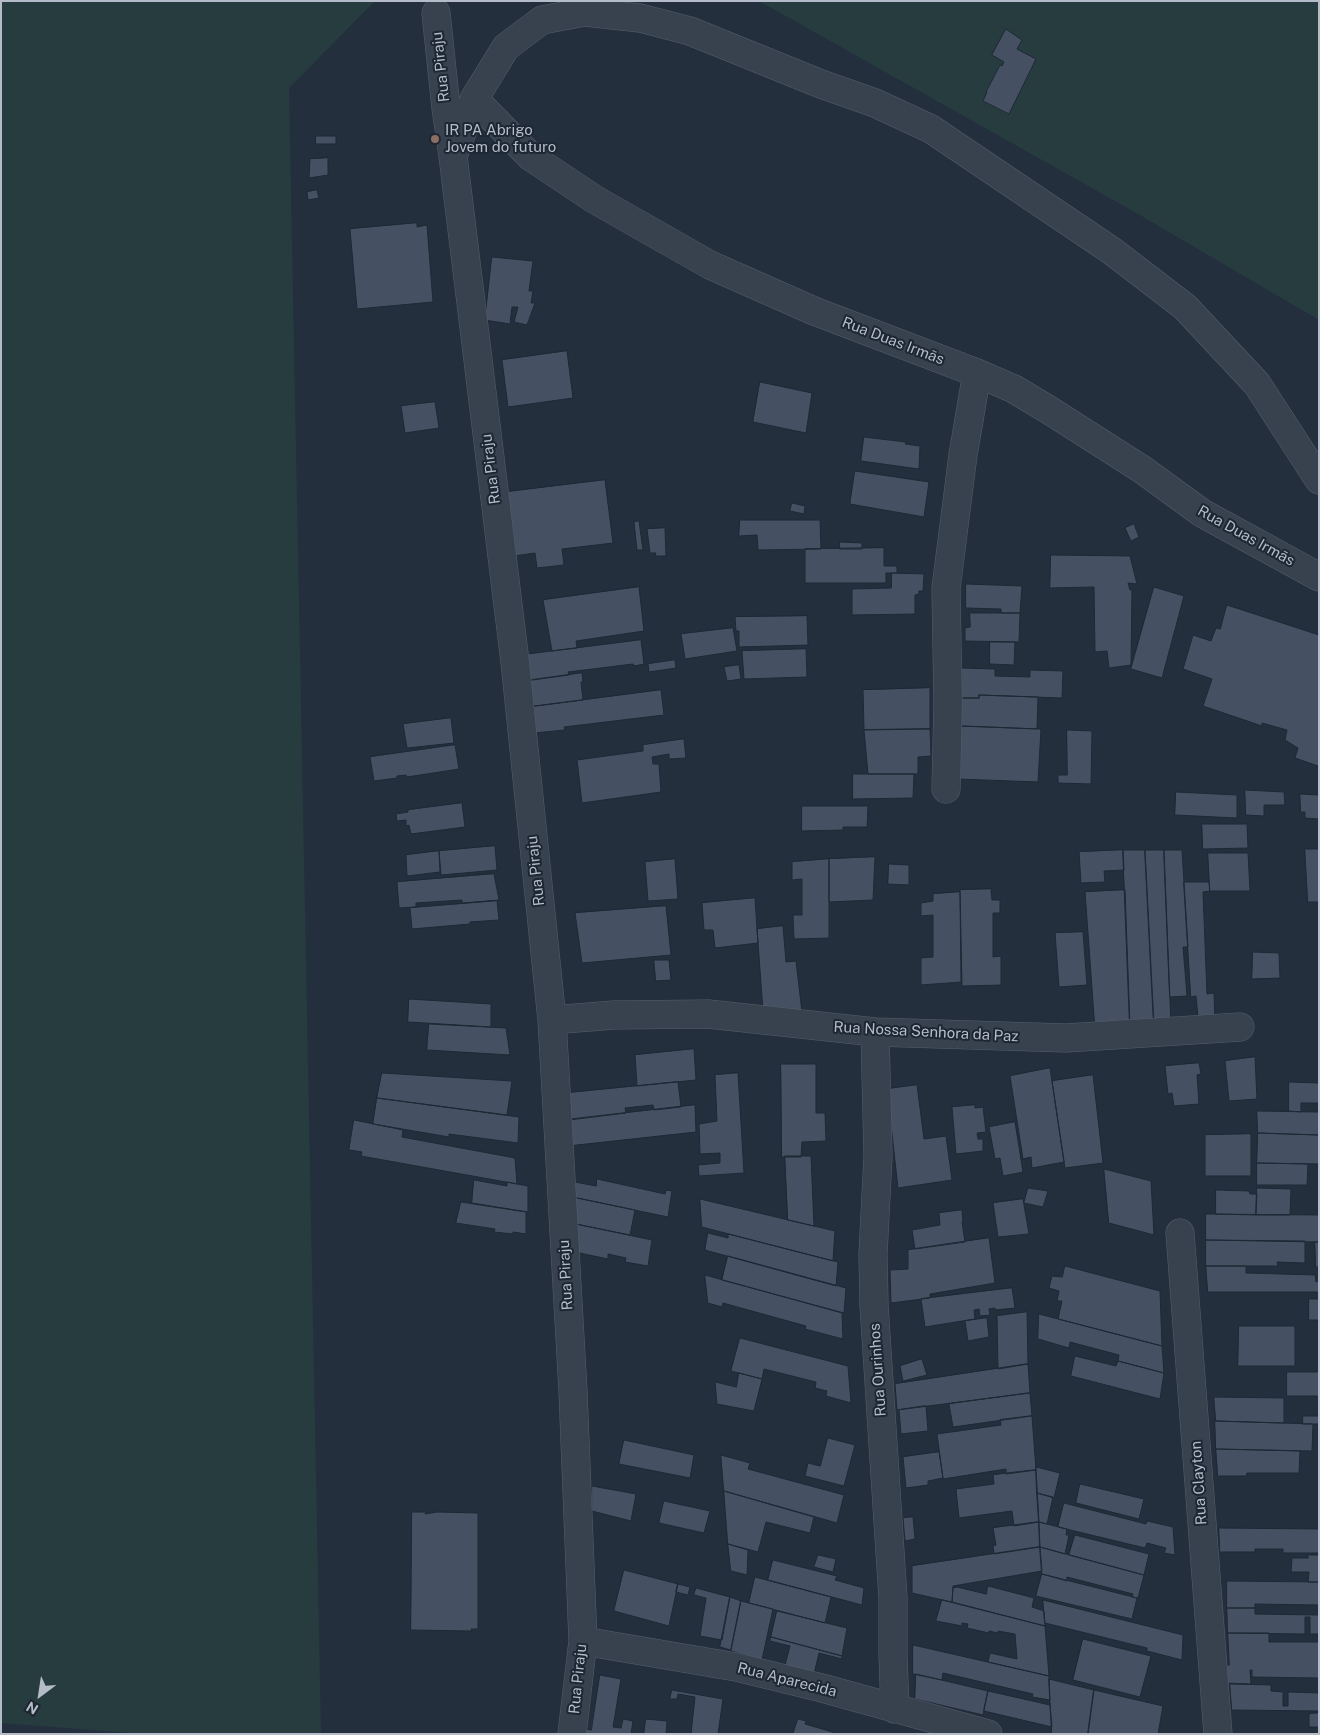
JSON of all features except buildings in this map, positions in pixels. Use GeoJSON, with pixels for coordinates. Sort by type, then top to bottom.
{"type":"FeatureCollection","features":[{"type":"Feature","properties":{"kind":"street"},"geometry":{"type":"LineString","coordinates":[[453,156],[474,99],[506,47],[542,20],[585,12],[640,18],[690,31],[821,84],[875,103],[931,129],[1112,251],[1186,308],[1257,384],[1319,480]]}},
{"type":"Feature","properties":{"kind":"street","name":"Rua Piraju"},"geometry":{"type":"LineString","coordinates":[[436,13],[514,662],[552,1020],[573,1390],[583,1641],[572,1734]]}},
{"type":"Feature","properties":{"kind":"street","name":"Rua Duas Irmãs"},"geometry":{"type":"LineString","coordinates":[[474,99],[531,157],[594,199],[710,265],[814,311],[977,372],[1014,390],[1143,470],[1202,513],[1319,577]]}},
{"type":"Feature","properties":{"kind":"street"},"geometry":{"type":"LineString","coordinates":[[946,789],[948,704],[946,588],[963,455],[977,372]]}},
{"type":"Feature","properties":{"kind":"street","name":"Rua Nossa Senhora da Paz"},"geometry":{"type":"LineString","coordinates":[[552,1020],[614,1015],[708,1014],[875,1032],[1066,1038],[1240,1028]]}},
{"type":"Feature","properties":{"kind":"street","name":"Rua Ourinhos"},"geometry":{"type":"LineString","coordinates":[[875,1032],[878,1156],[873,1254],[874,1306],[893,1598],[895,1709]]}},
{"type":"Feature","properties":{"kind":"street","name":"Rua Clayton"},"geometry":{"type":"LineString","coordinates":[[1180,1233],[1218,1734]]}},
{"type":"Feature","properties":{"kind":"street","name":"Rua Aparecida"},"geometry":{"type":"LineString","coordinates":[[583,1641],[736,1667],[822,1688],[988,1734]]}},
{"type":"Feature","properties":{"kind":"green space"},"geometry":{"type":"Polygon","coordinates":[[[1,1],[375,1],[289,88],[321,1734],[144,1734],[1,1723],[1,1]]]}},
{"type":"Feature","properties":{"kind":"green space"},"geometry":{"type":"Polygon","coordinates":[[[759,1],[1319,1],[1319,320],[1138,214],[759,1]]]}},
{"type":"Feature","properties":{"kind":"place","name":"IR PA Abrigo Jovem do futuro"},"geometry":{"type":"Point","coordinates":[435,139]}}]}
